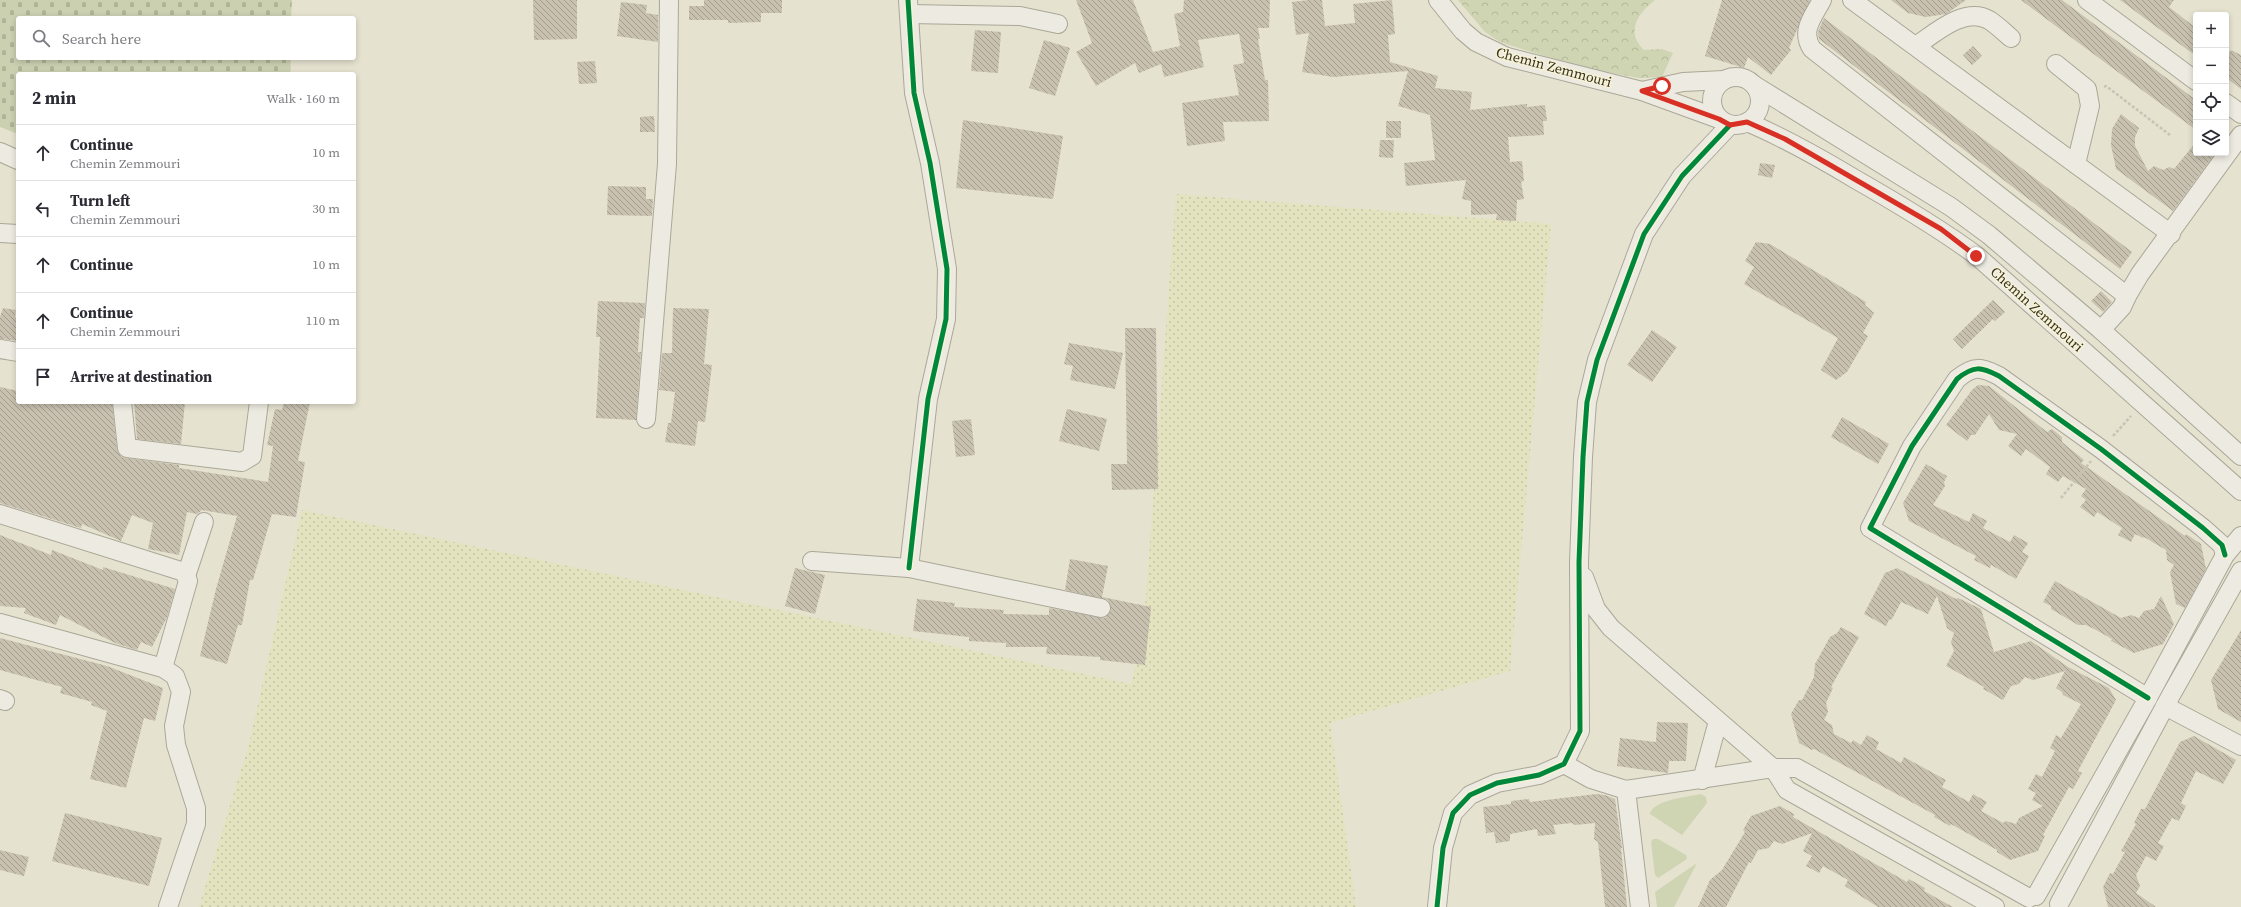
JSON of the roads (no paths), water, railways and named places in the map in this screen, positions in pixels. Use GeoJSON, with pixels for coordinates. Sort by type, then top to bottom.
{"type":"FeatureCollection","features":[{"type":"Feature","properties":{"kind":"street"},"geometry":{"type":"LineString","coordinates":[[646,419],[667,164],[669,0]]}},
{"type":"Feature","properties":{"kind":"street","name":"Chemin Zemmouri"},"geometry":{"type":"LineString","coordinates":[[1438,0],[1463,31],[1491,50],[1507,57],[1642,91],[1724,122]]}},
{"type":"Feature","properties":{"kind":"street"},"geometry":{"type":"LineString","coordinates":[[1822,0],[1807,29],[1806,40],[1812,49],[2127,296]]}},
{"type":"Feature","properties":{"kind":"street"},"geometry":{"type":"LineString","coordinates":[[1852,0],[2171,234]]}},
{"type":"Feature","properties":{"kind":"street"},"geometry":{"type":"LineString","coordinates":[[2088,0],[2193,79]]}},
{"type":"Feature","properties":{"kind":"street"},"geometry":{"type":"LineString","coordinates":[[909,568],[928,399],[946,320],[947,269],[930,163],[914,93],[908,7],[1020,16],[1058,24]]}},
{"type":"Feature","properties":{"kind":"street"},"geometry":{"type":"LineString","coordinates":[[1916,46],[1952,23],[1965,17],[1976,16],[1988,20],[2011,38]]}},
{"type":"Feature","properties":{"kind":"street"},"geometry":{"type":"LineString","coordinates":[[2056,64],[2087,89],[2089,97],[2090,106],[2076,164]]}},
{"type":"Feature","properties":{"kind":"street"},"geometry":{"type":"LineString","coordinates":[[1740,77],[1754,85],[1758,92],[1760,101],[1758,110],[1747,122],[1724,122],[1713,111],[1711,102],[1712,93],[1717,85],[1724,80],[1740,77]]}},
{"type":"Feature","properties":{"kind":"street","name":"Chemin Zemmouri"},"geometry":{"type":"LineString","coordinates":[[1642,91],[1683,82],[1724,80]]}},
{"type":"Feature","properties":{"kind":"street","name":"Chemin Zemmouri"},"geometry":{"type":"LineString","coordinates":[[1754,85],[1951,207],[1989,235],[2101,330],[2241,456]]}},
{"type":"Feature","properties":{"kind":"street"},"geometry":{"type":"LineString","coordinates":[[2229,105],[2241,114]]}},
{"type":"Feature","properties":{"kind":"street"},"geometry":{"type":"LineString","coordinates":[[1437,907],[1443,848],[1453,813],[1470,795],[1497,783],[1539,775],[1564,764],[1580,731],[1579,562],[1587,402],[1596,360],[1644,234],[1682,176],[1724,122]]}},
{"type":"Feature","properties":{"kind":"street","name":"Chemin Zemmouri"},"geometry":{"type":"LineString","coordinates":[[1747,122],[1785,139],[1941,229],[1976,256],[2241,491]]}},
{"type":"Feature","properties":{"kind":"street"},"geometry":{"type":"LineString","coordinates":[[2101,330],[2122,308],[2140,274],[2171,234],[2241,135]]}},
{"type":"Feature","properties":{"kind":"street"},"geometry":{"type":"LineString","coordinates":[[0,152],[16,159]]}},
{"type":"Feature","properties":{"kind":"street"},"geometry":{"type":"LineString","coordinates":[[0,232],[16,234]]}},
{"type":"Feature","properties":{"kind":"street"},"geometry":{"type":"LineString","coordinates":[[0,349],[16,352]]}},
{"type":"Feature","properties":{"kind":"street"},"geometry":{"type":"LineString","coordinates":[[2166,705],[2152,714],[2149,696],[1870,528],[1912,446],[1957,379],[1967,370],[1983,368],[2000,376],[2101,449],[2203,528],[2222,545],[2225,555]]}},
{"type":"Feature","properties":{"kind":"street"},"geometry":{"type":"LineString","coordinates":[[122,404],[127,448],[242,462],[252,456],[259,404]]}},
{"type":"Feature","properties":{"kind":"street"},"geometry":{"type":"LineString","coordinates":[[0,514],[184,572],[188,581],[164,668]]}},
{"type":"Feature","properties":{"kind":"street"},"geometry":{"type":"LineString","coordinates":[[186,576],[204,522]]}},
{"type":"Feature","properties":{"kind":"street"},"geometry":{"type":"LineString","coordinates":[[2028,900],[2149,696],[2225,555],[2241,536]]}},
{"type":"Feature","properties":{"kind":"street"},"geometry":{"type":"LineString","coordinates":[[812,561],[909,568],[1101,608]]}},
{"type":"Feature","properties":{"kind":"street"},"geometry":{"type":"LineString","coordinates":[[1579,562],[1596,609],[1611,628],[1773,768],[1787,790],[1995,907]]}},
{"type":"Feature","properties":{"kind":"street"},"geometry":{"type":"LineString","coordinates":[[1564,764],[1591,779],[1626,790],[1702,780],[1773,768],[1797,768],[2028,900],[2049,897],[2060,905],[2166,705],[2241,572]]}},
{"type":"Feature","properties":{"kind":"street"},"geometry":{"type":"LineString","coordinates":[[0,623],[164,668],[175,676],[181,692],[174,726],[176,745],[196,808],[196,824],[168,907]]}},
{"type":"Feature","properties":{"kind":"street"},"geometry":{"type":"LineString","coordinates":[[2149,696],[2167,688],[2166,705]]}},
{"type":"Feature","properties":{"kind":"street"},"geometry":{"type":"LineString","coordinates":[[2166,705],[2241,746]]}},
{"type":"Feature","properties":{"kind":"street"},"geometry":{"type":"LineString","coordinates":[[1702,780],[1718,721]]}},
{"type":"Feature","properties":{"kind":"street"},"geometry":{"type":"LineString","coordinates":[[1626,790],[1640,907]]}}]}
